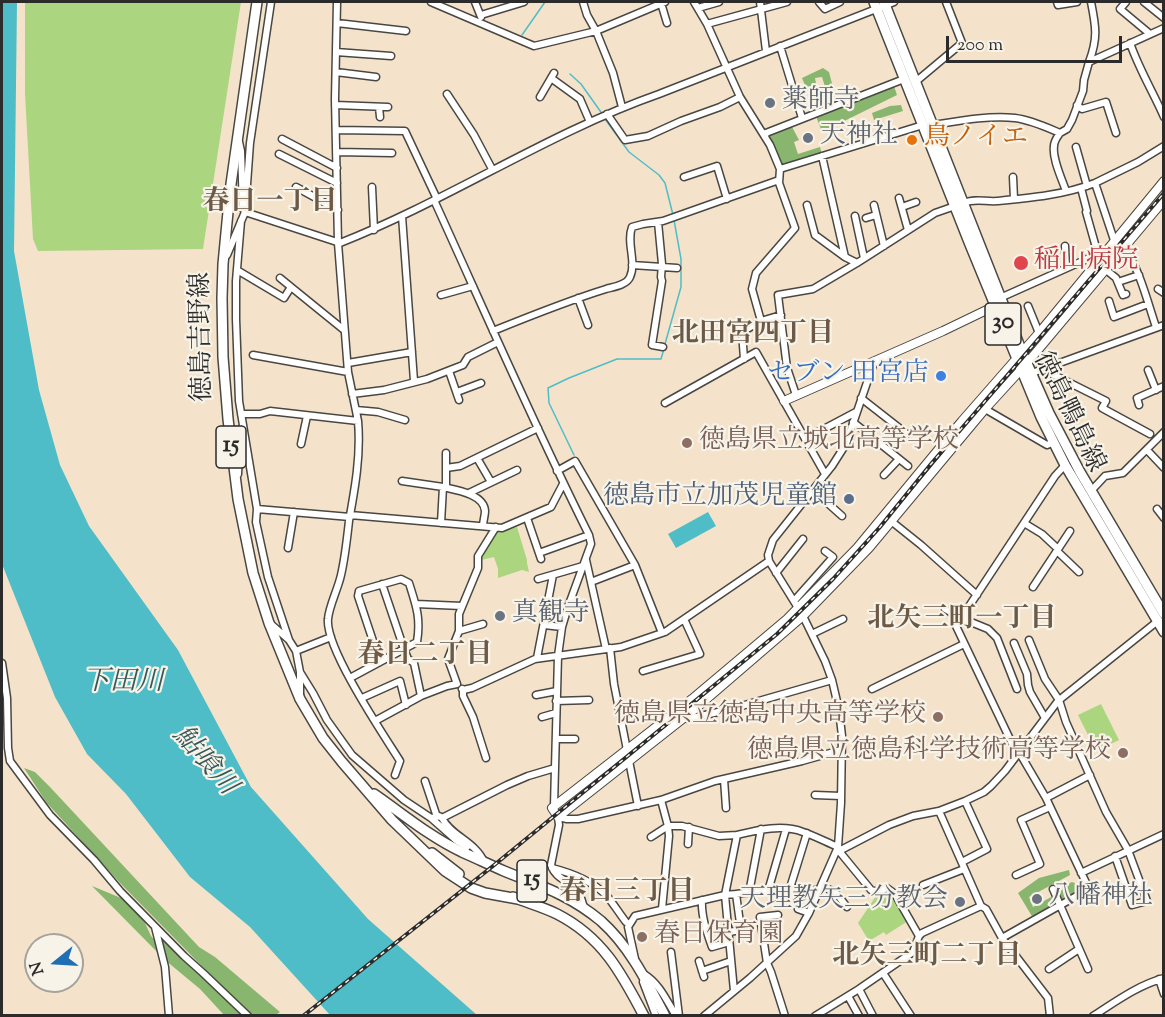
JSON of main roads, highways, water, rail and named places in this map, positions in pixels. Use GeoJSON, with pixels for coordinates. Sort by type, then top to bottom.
{"type":"FeatureCollection","features":[{"type":"Feature","properties":{"kind":"main road","name":"徳島吉野線"},"geometry":{"type":"LineString","coordinates":[[257,2],[230,191],[223,264],[223,357],[228,419],[240,510],[253,573],[269,623],[300,699],[323,738],[392,820],[434,862],[471,888],[540,906],[581,929],[615,963],[644,1016]]}},
{"type":"Feature","properties":{"kind":"main road","name":"徳島鴨島線"},"geometry":{"type":"LineString","coordinates":[[883,4],[904,79],[928,125]]}},
{"type":"Feature","properties":{"kind":"main road","name":"徳島鴨島線"},"geometry":{"type":"LineString","coordinates":[[883,4],[915,80],[928,125],[1054,442],[1091,491],[1161,617],[1164,632]]}},
{"type":"Feature","properties":{"kind":"main road","name":"徳島鴨島線"},"geometry":{"type":"LineString","coordinates":[[1024,366],[1032,373],[1069,461],[1161,617]]}},
{"type":"Feature","properties":{"kind":"main road","name":"徳島吉野線"},"geometry":{"type":"LineString","coordinates":[[362,786],[440,840],[484,862],[562,894],[585,908],[617,937],[636,962],[665,1016]]}},
{"type":"Feature","properties":{"kind":"water","name":"下田川"},"geometry":{"type":"Polygon","coordinates":[[[2,2],[17,2],[14,251],[39,390],[60,465],[89,526],[178,650],[251,787],[368,919],[477,1015],[330,1015],[250,927],[190,877],[126,794],[87,754],[55,697],[2,564],[2,2]]]}},
{"type":"Feature","properties":{"kind":"water"},"geometry":{"type":"Polygon","coordinates":[[[708,512],[716,526],[676,548],[668,534],[708,512]]]}},
{"type":"Feature","properties":{"kind":"waterway"},"geometry":{"type":"LineString","coordinates":[[522,35],[545,2]]}},
{"type":"Feature","properties":{"kind":"waterway"},"geometry":{"type":"LineString","coordinates":[[570,74],[581,84],[603,115]]}},
{"type":"Feature","properties":{"kind":"waterway"},"geometry":{"type":"LineString","coordinates":[[605,119],[629,152],[659,175],[665,183],[673,215]]}},
{"type":"Feature","properties":{"kind":"waterway"},"geometry":{"type":"LineString","coordinates":[[665,344],[681,287],[681,259],[674,220]]}},
{"type":"Feature","properties":{"kind":"waterway"},"geometry":{"type":"LineString","coordinates":[[574,455],[549,403],[548,388],[617,359],[661,359],[664,349]]}},
{"type":"Feature","properties":{"kind":"railway"},"geometry":{"type":"LineString","coordinates":[[303,1016],[493,866],[777,634],[833,579],[880,527],[931,464],[1164,193]]}},
{"type":"Feature","properties":{"kind":"place","name":"薬師寺"},"geometry":{"type":"Point","coordinates":[770,103]}},
{"type":"Feature","properties":{"kind":"place","name":"天神社"},"geometry":{"type":"Point","coordinates":[808,138]}},
{"type":"Feature","properties":{"kind":"place","name":"鳥ノイエ"},"geometry":{"type":"Point","coordinates":[912,140]}},
{"type":"Feature","properties":{"kind":"place","name":"稲山病院"},"geometry":{"type":"Point","coordinates":[1021,263]}},
{"type":"Feature","properties":{"kind":"place","name":"セブン 田宮店"},"geometry":{"type":"Point","coordinates":[941,376]}},
{"type":"Feature","properties":{"kind":"place","name":"徳島県立城北高等学校"},"geometry":{"type":"Point","coordinates":[687,443]}},
{"type":"Feature","properties":{"kind":"place","name":"徳島市立加茂児童館"},"geometry":{"type":"Point","coordinates":[849,499]}},
{"type":"Feature","properties":{"kind":"place","name":"真観寺"},"geometry":{"type":"Point","coordinates":[500,616]}},
{"type":"Feature","properties":{"kind":"place","name":"徳島県立徳島中央高等学校"},"geometry":{"type":"Point","coordinates":[938,717]}},
{"type":"Feature","properties":{"kind":"place","name":"徳島県立徳島科学技術高等学校"},"geometry":{"type":"Point","coordinates":[1123,753]}},
{"type":"Feature","properties":{"kind":"place","name":"八幡神社"},"geometry":{"type":"Point","coordinates":[1037,899]}},
{"type":"Feature","properties":{"kind":"place","name":"天理教矢三分教会"},"geometry":{"type":"Point","coordinates":[960,902]}},
{"type":"Feature","properties":{"kind":"place","name":"春日保育園"},"geometry":{"type":"Point","coordinates":[642,937]}},
{"type":"Feature","properties":{"kind":"district","name":"春日一丁目"},"geometry":{"type":"Point","coordinates":[270,204]}},
{"type":"Feature","properties":{"kind":"district","name":"北田宮四丁目"},"geometry":{"type":"Point","coordinates":[753,336]}},
{"type":"Feature","properties":{"kind":"district","name":"北矢三町一丁目"},"geometry":{"type":"Point","coordinates":[962,621]}},
{"type":"Feature","properties":{"kind":"district","name":"春日二丁目"},"geometry":{"type":"Point","coordinates":[425,657]}},
{"type":"Feature","properties":{"kind":"district","name":"春日三丁目"},"geometry":{"type":"Point","coordinates":[627,894]}},
{"type":"Feature","properties":{"kind":"district","name":"北矢三町二丁目"},"geometry":{"type":"Point","coordinates":[927,958]}},
{"type":"Feature","properties":{"kind":"water label","name":"鮎喰川"},"geometry":{"type":"Point","coordinates":[203,762]}}]}
